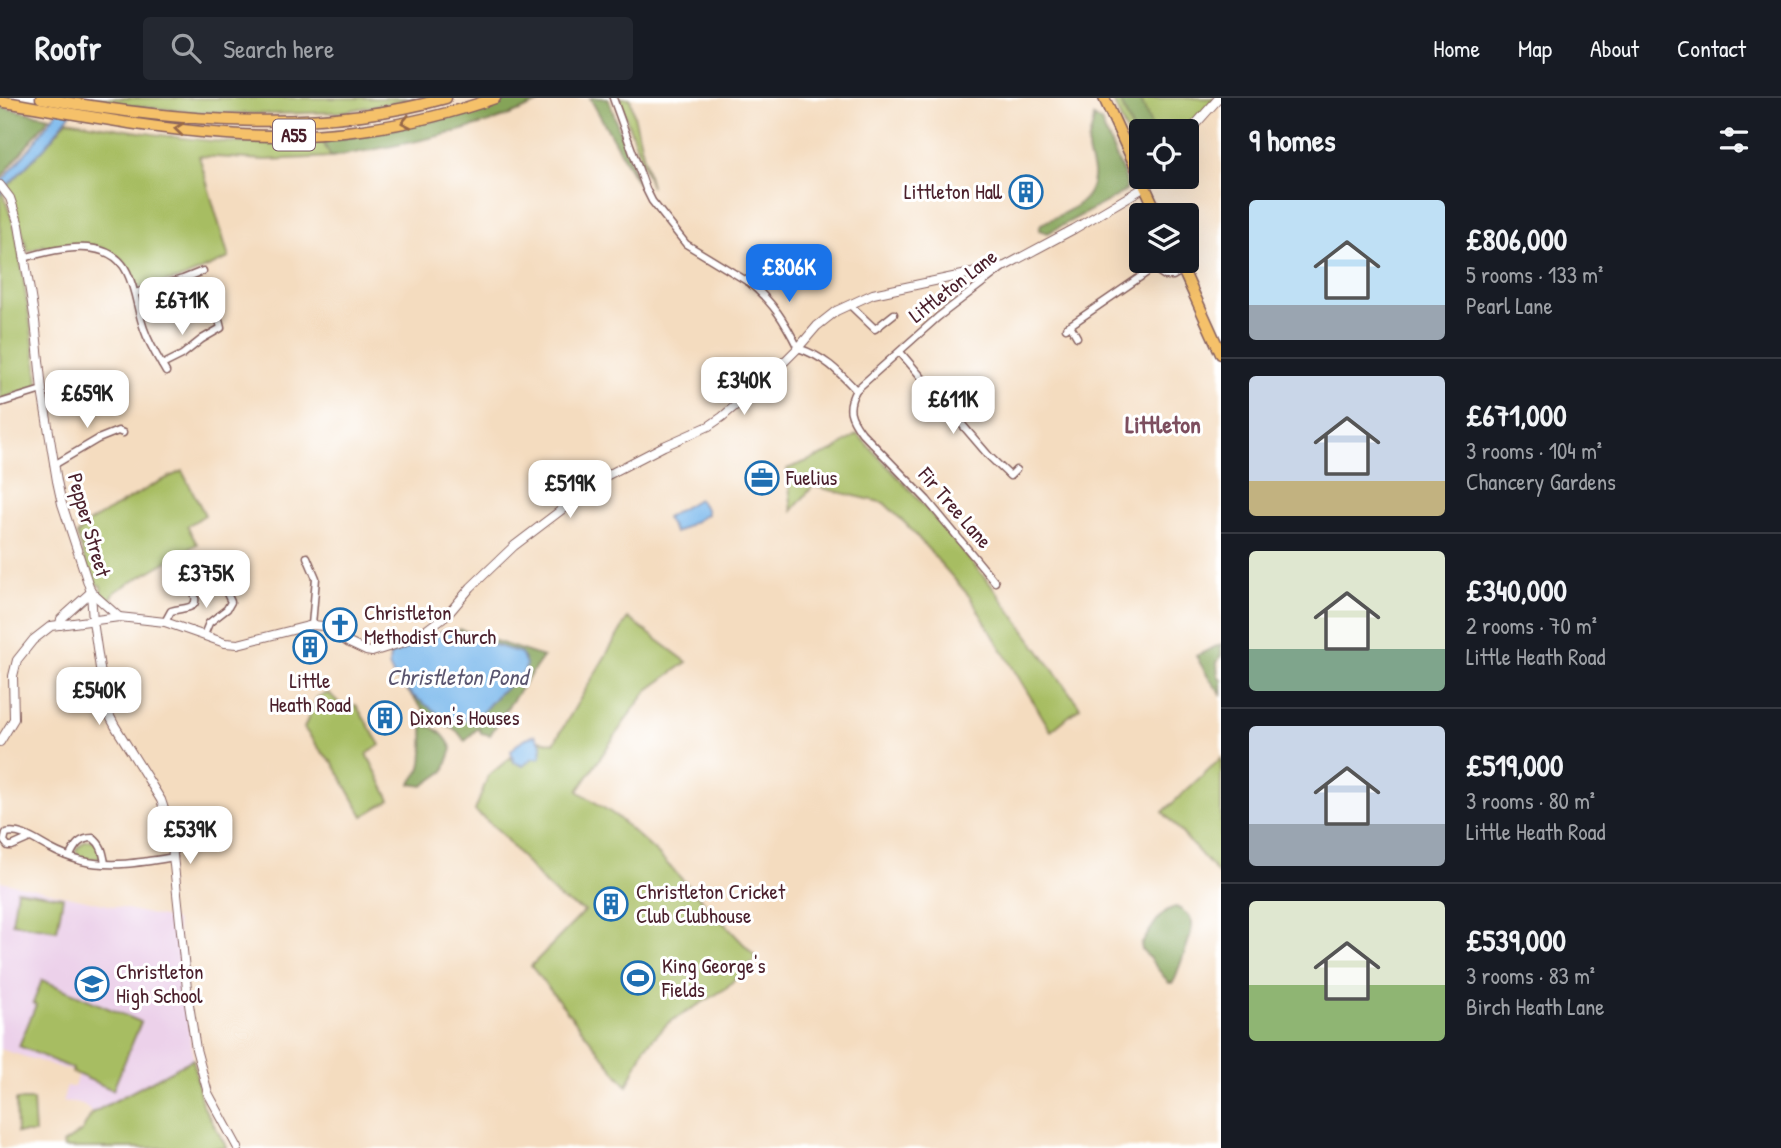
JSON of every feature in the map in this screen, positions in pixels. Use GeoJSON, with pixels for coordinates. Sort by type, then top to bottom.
{"type":"FeatureCollection","features":[{"type":"Feature","properties":{"kind":"highway","name":"A55"},"geometry":{"type":"LineString","coordinates":[[92,112],[283,121],[346,117],[446,98]]}},
{"type":"Feature","properties":{"kind":"highway","name":"A55"},"geometry":{"type":"LineString","coordinates":[[6,102],[44,102],[159,127],[287,136],[352,131],[400,123],[447,113],[495,98]]}},
{"type":"Feature","properties":{"kind":"highway"},"geometry":{"type":"LineString","coordinates":[[1104,98],[1129,150]]}},
{"type":"Feature","properties":{"kind":"highway"},"geometry":{"type":"LineString","coordinates":[[1185,273],[1221,354]]}},
{"type":"Feature","properties":{"kind":"street"},"geometry":{"type":"LineString","coordinates":[[613,98],[652,201],[686,244],[750,283],[781,315],[799,348],[832,365],[856,390]]}},
{"type":"Feature","properties":{"kind":"street"},"geometry":{"type":"LineString","coordinates":[[1199,120],[1219,98]]}},
{"type":"Feature","properties":{"kind":"street","name":"Pepper Street"},"geometry":{"type":"LineString","coordinates":[[3,187],[10,198],[19,225],[54,465],[62,504],[91,592],[106,709],[161,800],[170,827],[196,1049],[208,1093],[238,1148]]}},
{"type":"Feature","properties":{"kind":"street","name":"Littleton Lane"},"geometry":{"type":"LineString","coordinates":[[856,390],[938,317],[1005,265],[1074,229],[1132,189]]}},
{"type":"Feature","properties":{"kind":"street"},"geometry":{"type":"LineString","coordinates":[[24,258],[65,248],[90,248],[112,256],[126,268],[144,328],[166,372]]}},
{"type":"Feature","properties":{"kind":"street"},"geometry":{"type":"LineString","coordinates":[[0,742],[14,719],[13,676],[17,660],[33,640],[51,626],[119,617],[165,622],[225,643],[238,644],[312,625],[324,626],[360,649],[372,652],[401,643],[425,631],[449,613],[471,587],[514,546],[571,501],[622,467],[717,421],[768,378],[817,326],[836,311],[873,294],[1005,265]]}},
{"type":"Feature","properties":{"kind":"street"},"geometry":{"type":"LineString","coordinates":[[135,293],[203,271]]}},
{"type":"Feature","properties":{"kind":"street"},"geometry":{"type":"LineString","coordinates":[[1077,337],[1068,327],[1146,273]]}},
{"type":"Feature","properties":{"kind":"street"},"geometry":{"type":"LineString","coordinates":[[850,305],[875,329],[894,314]]}},
{"type":"Feature","properties":{"kind":"street"},"geometry":{"type":"LineString","coordinates":[[162,365],[182,355],[221,328],[218,316]]}},
{"type":"Feature","properties":{"kind":"street"},"geometry":{"type":"LineString","coordinates":[[900,352],[989,456],[1011,475]]}},
{"type":"Feature","properties":{"kind":"street"},"geometry":{"type":"LineString","coordinates":[[0,403],[42,390]]}},
{"type":"Feature","properties":{"kind":"street","name":"Fir Tree Lane"},"geometry":{"type":"LineString","coordinates":[[856,390],[850,402],[850,413],[862,433],[927,500],[995,582]]}},
{"type":"Feature","properties":{"kind":"street"},"geometry":{"type":"LineString","coordinates":[[54,465],[98,439],[118,431],[123,433]]}},
{"type":"Feature","properties":{"kind":"street"},"geometry":{"type":"LineString","coordinates":[[307,557],[316,578],[312,625]]}},
{"type":"Feature","properties":{"kind":"street"},"geometry":{"type":"LineString","coordinates":[[204,635],[209,623],[227,609],[231,602],[215,568]]}},
{"type":"Feature","properties":{"kind":"street"},"geometry":{"type":"LineString","coordinates":[[304,574],[313,570]]}},
{"type":"Feature","properties":{"kind":"street"},"geometry":{"type":"LineString","coordinates":[[210,581],[219,576]]}},
{"type":"Feature","properties":{"kind":"street"},"geometry":{"type":"LineString","coordinates":[[165,622],[171,611],[187,609],[194,604],[196,599],[190,583]]}},
{"type":"Feature","properties":{"kind":"street"},"geometry":{"type":"LineString","coordinates":[[60,625],[61,619],[91,592]]}},
{"type":"Feature","properties":{"kind":"street","name":"Pepper Street"},"geometry":{"type":"LineString","coordinates":[[91,592],[119,617]]}},
{"type":"Feature","properties":{"kind":"street"},"geometry":{"type":"LineString","coordinates":[[30,838],[54,851],[82,861],[146,862],[174,857]]}},
{"type":"Feature","properties":{"kind":"street"},"geometry":{"type":"LineString","coordinates":[[70,856],[81,840],[93,838],[103,850],[104,863]]}},
{"type":"Feature","properties":{"kind":"shaded area","name":"Christleton High School"},"geometry":{"type":"Polygon","coordinates":[[[0,881],[176,920],[193,1059],[92,1113],[83,1104],[62,1102],[67,1087],[74,1087],[78,1073],[0,1049],[0,881]]]}},
{"type":"Feature","properties":{"kind":"green space"},"geometry":{"type":"Polygon","coordinates":[[[82,98],[416,98],[341,112],[271,114],[196,112],[82,98]]]}},
{"type":"Feature","properties":{"kind":"green space"},"geometry":{"type":"Polygon","coordinates":[[[512,98],[549,98],[488,122],[399,145],[331,157],[323,142],[442,119],[512,98]]]}},
{"type":"Feature","properties":{"kind":"green space"},"geometry":{"type":"Polygon","coordinates":[[[590,98],[608,98],[638,184],[590,98]]]}},
{"type":"Feature","properties":{"kind":"green space"},"geometry":{"type":"Polygon","coordinates":[[[619,98],[630,98],[651,187],[619,98]]]}},
{"type":"Feature","properties":{"kind":"green space"},"geometry":{"type":"Polygon","coordinates":[[[1112,98],[1215,98],[1197,119],[1129,119],[1129,140],[1112,98]]]}},
{"type":"Feature","properties":{"kind":"green space"},"geometry":{"type":"Polygon","coordinates":[[[1119,98],[1140,98],[1148,119],[1129,119],[1129,122],[1119,98]]]}},
{"type":"Feature","properties":{"kind":"green space"},"geometry":{"type":"Polygon","coordinates":[[[0,107],[50,117],[0,179],[0,107]]]}},
{"type":"Feature","properties":{"kind":"green space"},"geometry":{"type":"Polygon","coordinates":[[[1094,117],[1101,122],[1126,180],[1126,190],[1048,233],[1039,230],[1041,224],[1077,206],[1089,192],[1093,172],[1088,145],[1094,117]]]}},
{"type":"Feature","properties":{"kind":"green space"},"geometry":{"type":"Polygon","coordinates":[[[67,120],[165,136],[224,142],[323,142],[331,157],[265,160],[199,156],[229,258],[183,278],[140,288],[136,286],[122,261],[101,248],[74,244],[45,248],[44,245],[28,252],[10,189],[6,188],[67,120]]]}},
{"type":"Feature","properties":{"kind":"green space"},"geometry":{"type":"Polygon","coordinates":[[[2,191],[16,231],[38,385],[0,399],[0,195],[2,191]]]}},
{"type":"Feature","properties":{"kind":"green space"},"geometry":{"type":"Polygon","coordinates":[[[857,434],[911,491],[993,587],[1080,707],[1051,731],[970,597],[907,525],[884,503],[813,486],[792,511],[787,469],[833,451],[857,434]]]}},
{"type":"Feature","properties":{"kind":"green space"},"geometry":{"type":"Polygon","coordinates":[[[182,471],[205,515],[187,526],[197,544],[116,591],[111,598],[115,607],[101,593],[101,586],[92,582],[77,535],[83,529],[81,527],[182,471]]]}},
{"type":"Feature","properties":{"kind":"green space"},"geometry":{"type":"Polygon","coordinates":[[[628,618],[687,662],[648,690],[578,791],[616,816],[657,853],[757,958],[725,989],[668,1023],[645,1047],[627,1086],[531,966],[585,911],[562,900],[498,830],[475,811],[488,776],[511,757],[514,762],[542,745],[539,740],[554,743],[628,618]]]}},
{"type":"Feature","properties":{"kind":"green space"},"geometry":{"type":"Polygon","coordinates":[[[459,629],[543,657],[490,735],[481,733],[479,728],[465,741],[457,731],[425,712],[407,690],[439,714],[454,722],[465,721],[480,715],[499,693],[525,670],[524,658],[498,646],[458,635],[459,629]]]}},
{"type":"Feature","properties":{"kind":"green space"},"geometry":{"type":"Polygon","coordinates":[[[1221,644],[1221,655],[1217,663],[1221,694],[1196,656],[1221,644]]]}},
{"type":"Feature","properties":{"kind":"green space"},"geometry":{"type":"Polygon","coordinates":[[[329,693],[344,708],[356,705],[380,745],[367,754],[390,800],[363,816],[333,763],[304,728],[317,697],[329,693]]]}},
{"type":"Feature","properties":{"kind":"green space"},"geometry":{"type":"Polygon","coordinates":[[[423,724],[440,733],[452,749],[444,771],[423,786],[411,784],[422,765],[423,724]]]}},
{"type":"Feature","properties":{"kind":"green space"},"geometry":{"type":"Polygon","coordinates":[[[1221,758],[1221,877],[1163,812],[1221,758]]]}},
{"type":"Feature","properties":{"kind":"green space"},"geometry":{"type":"Polygon","coordinates":[[[85,841],[97,842],[101,854],[99,858],[88,859],[78,855],[76,849],[85,841]]]}},
{"type":"Feature","properties":{"kind":"green space"},"geometry":{"type":"Polygon","coordinates":[[[17,890],[63,897],[57,930],[12,923],[17,890]]]}},
{"type":"Feature","properties":{"kind":"green space"},"geometry":{"type":"Polygon","coordinates":[[[1176,907],[1188,916],[1192,928],[1175,979],[1169,983],[1141,945],[1160,917],[1176,907]]]}},
{"type":"Feature","properties":{"kind":"green space"},"geometry":{"type":"Polygon","coordinates":[[[42,980],[141,1022],[113,1090],[19,1046],[36,1005],[33,1003],[42,980]]]}},
{"type":"Feature","properties":{"kind":"green space"},"geometry":{"type":"Polygon","coordinates":[[[193,1059],[202,1104],[227,1148],[64,1148],[63,1144],[82,1131],[92,1113],[193,1059]]]}},
{"type":"Feature","properties":{"kind":"green space"},"geometry":{"type":"Polygon","coordinates":[[[16,1100],[33,1100],[35,1133],[17,1133],[16,1100]]]}},
{"type":"Feature","properties":{"kind":"water"},"geometry":{"type":"Polygon","coordinates":[[[67,98],[82,98],[45,147],[0,195],[0,183],[67,98]]]}},
{"type":"Feature","properties":{"kind":"water"},"geometry":{"type":"Polygon","coordinates":[[[698,499],[707,514],[675,533],[666,518],[698,499]]]}},
{"type":"Feature","properties":{"kind":"water","name":"Christleton Pond"},"geometry":{"type":"Polygon","coordinates":[[[443,631],[521,653],[526,664],[519,678],[499,693],[474,719],[454,722],[439,714],[412,695],[393,675],[389,666],[390,655],[422,643],[443,631]]]}},
{"type":"Feature","properties":{"kind":"water"},"geometry":{"type":"Polygon","coordinates":[[[535,735],[542,745],[541,756],[533,758],[523,766],[514,762],[511,751],[522,741],[535,735]]]}},
{"type":"Feature","properties":{"kind":"place","name":"Littleton Hall"},"geometry":{"type":"Point","coordinates":[1026,192]}},
{"type":"Feature","properties":{"kind":"place","name":"Fuelius"},"geometry":{"type":"Point","coordinates":[762,478]}},
{"type":"Feature","properties":{"kind":"place","name":"Christleton Methodist Church"},"geometry":{"type":"Point","coordinates":[340,625]}},
{"type":"Feature","properties":{"kind":"place","name":"Little Heath Road"},"geometry":{"type":"Point","coordinates":[310,647]}},
{"type":"Feature","properties":{"kind":"place","name":"Dixon's Houses"},"geometry":{"type":"Point","coordinates":[385,718]}},
{"type":"Feature","properties":{"kind":"place","name":"Christleton Cricket Club Clubhouse"},"geometry":{"type":"Point","coordinates":[611,904]}},
{"type":"Feature","properties":{"kind":"place","name":"King George's Fields"},"geometry":{"type":"Point","coordinates":[638,978]}},
{"type":"Feature","properties":{"kind":"place","name":"Christleton High School"},"geometry":{"type":"Point","coordinates":[92,984]}},
{"type":"Feature","properties":{"kind":"district","name":"Littleton"},"geometry":{"type":"Point","coordinates":[1163,425]}}]}
